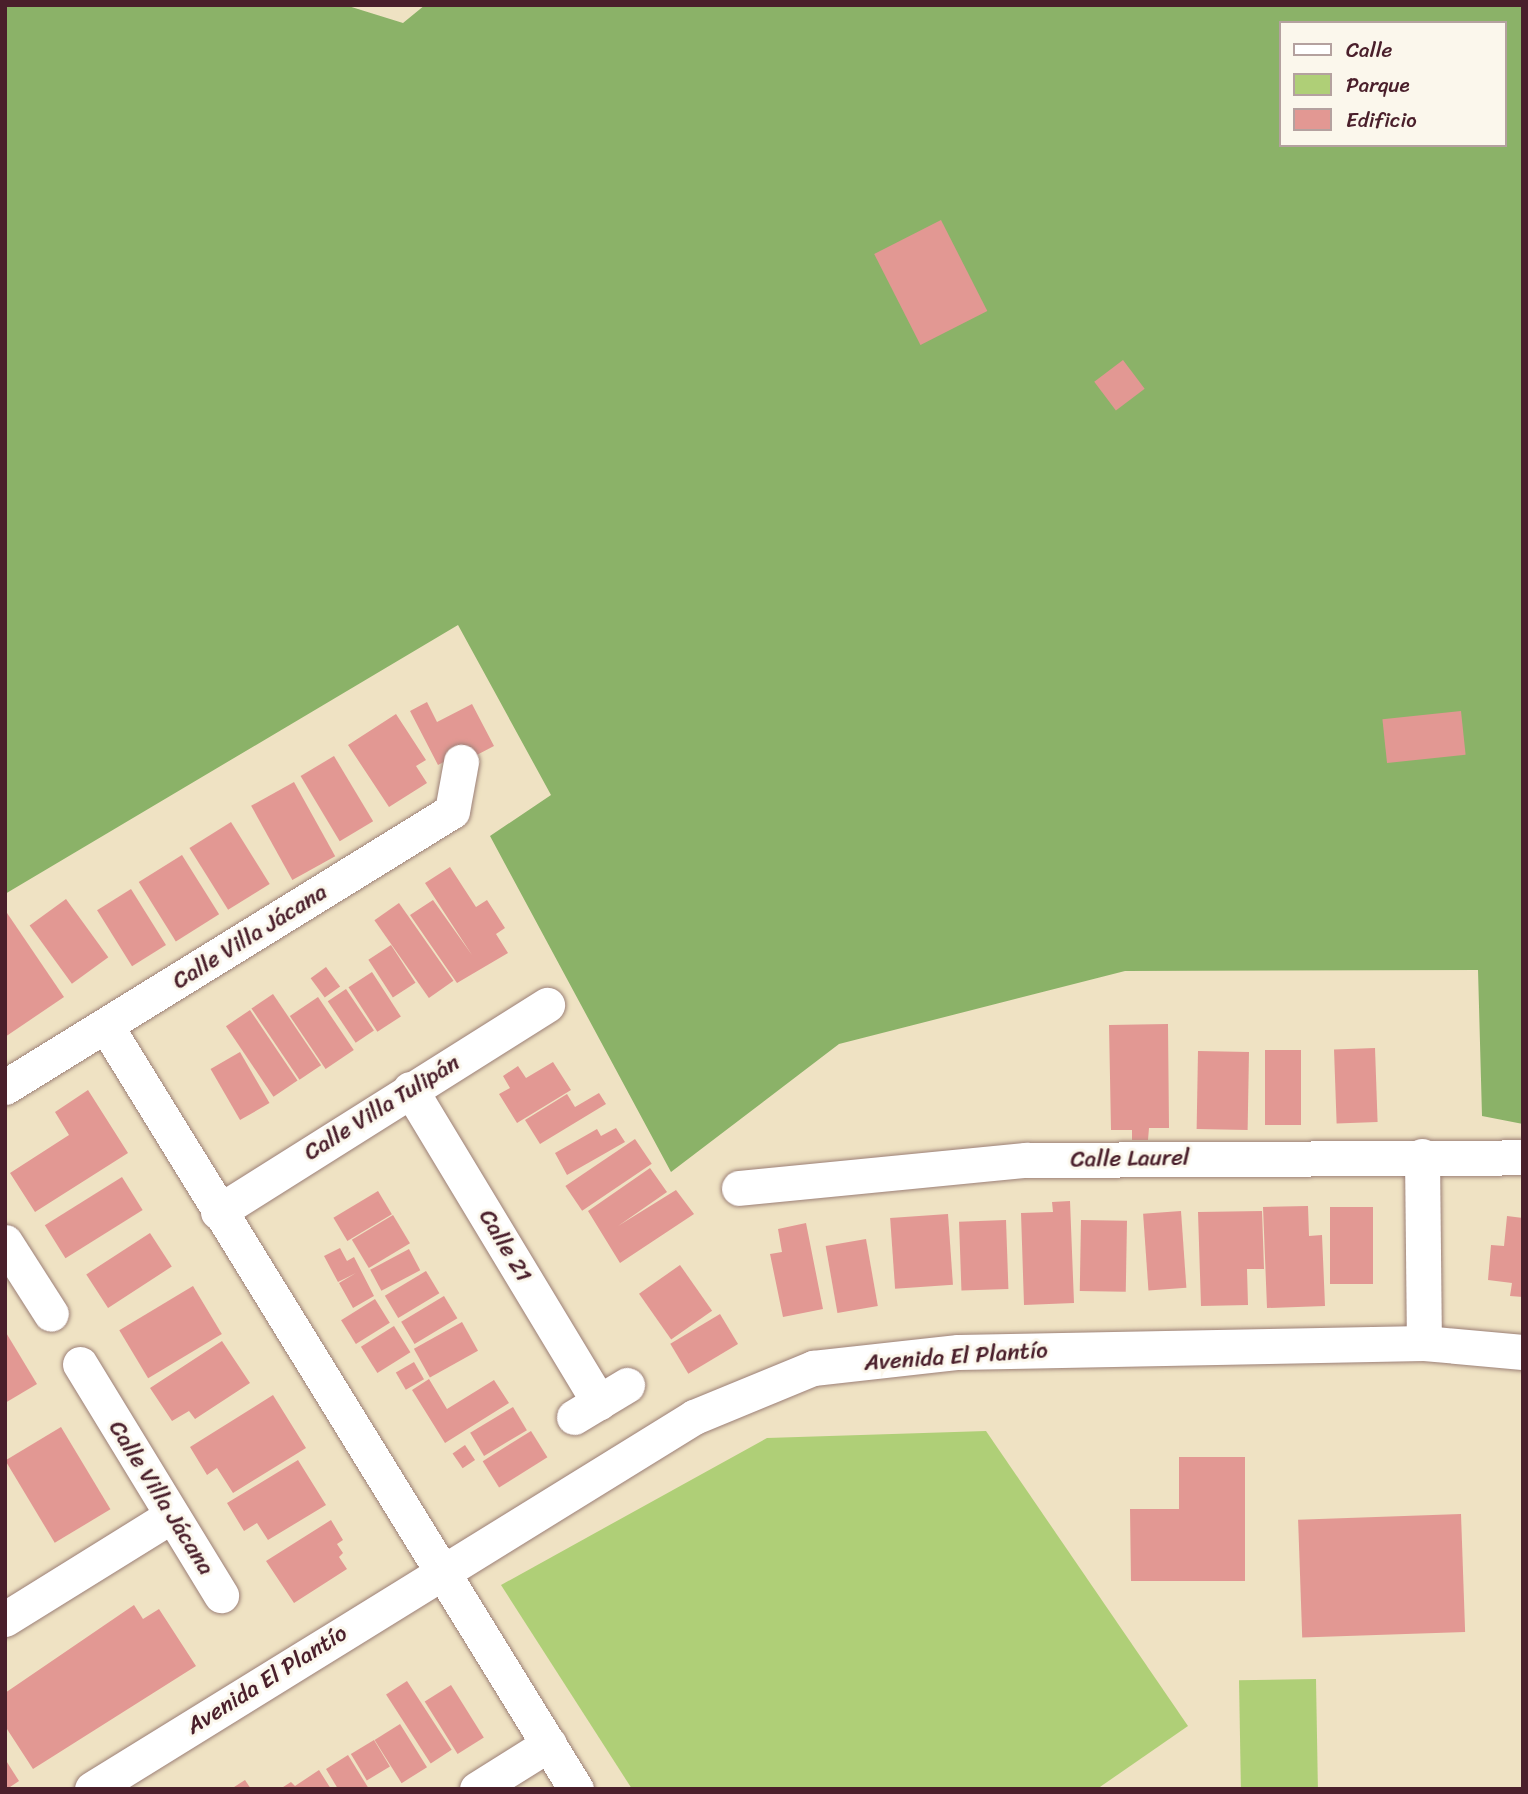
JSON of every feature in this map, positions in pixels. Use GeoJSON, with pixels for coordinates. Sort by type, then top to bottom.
{"type":"FeatureCollection","features":[{"type":"Feature","properties":{"kind":"street","name":"Calle Villa Jácana"},"geometry":{"type":"LineString","coordinates":[[5,1087],[452,811],[461,762]]}},
{"type":"Feature","properties":{"kind":"street","name":"Calle Villa Tulipán"},"geometry":{"type":"LineString","coordinates":[[218,1212],[547,1005]]}},
{"type":"Feature","properties":{"kind":"street"},"geometry":{"type":"LineString","coordinates":[[106,1026],[218,1212],[576,1789]]}},
{"type":"Feature","properties":{"kind":"street","name":"Calle 21"},"geometry":{"type":"LineString","coordinates":[[411,1089],[600,1402]]}},
{"type":"Feature","properties":{"kind":"street"},"geometry":{"type":"LineString","coordinates":[[1422,1156],[1424,1343]]}},
{"type":"Feature","properties":{"kind":"street","name":"Calle Laurel"},"geometry":{"type":"LineString","coordinates":[[739,1188],[1026,1160],[1523,1157]]}},
{"type":"Feature","properties":{"kind":"street"},"geometry":{"type":"LineString","coordinates":[[5,1242],[51,1314]]}},
{"type":"Feature","properties":{"kind":"street","name":"Avenida El Plantío"},"geometry":{"type":"LineString","coordinates":[[92,1789],[694,1417],[813,1368],[958,1352],[1424,1343],[1523,1352]]}},
{"type":"Feature","properties":{"kind":"street","name":"Calle Villa Jácana"},"geometry":{"type":"LineString","coordinates":[[80,1364],[221,1595]]}},
{"type":"Feature","properties":{"kind":"street"},"geometry":{"type":"LineString","coordinates":[[5,1619],[171,1516]]}},
{"type":"Feature","properties":{"kind":"street"},"geometry":{"type":"LineString","coordinates":[[477,1789],[549,1744]]}},
{"type":"Feature","properties":{"kind":"green space"},"geometry":{"type":"Polygon","coordinates":[[[5,5],[345,5],[403,23],[425,5],[1523,5],[1523,1124],[1482,1116],[1478,970],[1125,971],[839,1044],[671,1172],[490,836],[551,795],[458,625],[5,894],[5,5]]]}},
{"type":"Feature","properties":{"kind":"green space"},"geometry":{"type":"Polygon","coordinates":[[[986,1431],[1188,1726],[1097,1789],[632,1789],[501,1585],[767,1438],[986,1431]]]}},
{"type":"Feature","properties":{"kind":"green space"},"geometry":{"type":"Polygon","coordinates":[[[1316,1679],[1318,1789],[1241,1789],[1239,1680],[1316,1679]]]}},
{"type":"Feature","properties":{"kind":"building"},"geometry":{"type":"Polygon","coordinates":[[[941,220],[987,311],[920,345],[874,254],[941,220]]]}},
{"type":"Feature","properties":{"kind":"building"},"geometry":{"type":"Polygon","coordinates":[[[1123,360],[1145,389],[1116,410],[1094,382],[1123,360]]]}},
{"type":"Feature","properties":{"kind":"building"},"geometry":{"type":"Polygon","coordinates":[[[427,702],[437,722],[472,704],[494,746],[471,758],[459,754],[438,765],[410,711],[427,702]]]}},
{"type":"Feature","properties":{"kind":"building"},"geometry":{"type":"Polygon","coordinates":[[[1461,711],[1466,755],[1387,763],[1382,719],[1461,711]]]}},
{"type":"Feature","properties":{"kind":"building"},"geometry":{"type":"Polygon","coordinates":[[[396,714],[426,760],[416,766],[427,783],[389,807],[348,745],[396,714]]]}},
{"type":"Feature","properties":{"kind":"building"},"geometry":{"type":"Polygon","coordinates":[[[334,756],[373,821],[340,841],[301,776],[334,756]]]}},
{"type":"Feature","properties":{"kind":"building"},"geometry":{"type":"Polygon","coordinates":[[[294,782],[335,856],[292,880],[251,806],[294,782]]]}},
{"type":"Feature","properties":{"kind":"building"},"geometry":{"type":"Polygon","coordinates":[[[231,822],[270,884],[228,910],[189,848],[231,822]]]}},
{"type":"Feature","properties":{"kind":"building"},"geometry":{"type":"Polygon","coordinates":[[[182,855],[219,914],[176,941],[139,882],[182,855]]]}},
{"type":"Feature","properties":{"kind":"building"},"geometry":{"type":"Polygon","coordinates":[[[450,867],[476,907],[487,900],[505,928],[496,934],[508,953],[457,983],[410,915],[433,900],[472,955],[425,883],[450,867]]]}},
{"type":"Feature","properties":{"kind":"building"},"geometry":{"type":"Polygon","coordinates":[[[131,889],[166,945],[132,966],[97,910],[131,889]]]}},
{"type":"Feature","properties":{"kind":"building"},"geometry":{"type":"Polygon","coordinates":[[[66,899],[108,957],[72,984],[30,925],[66,899]]]}},
{"type":"Feature","properties":{"kind":"building"},"geometry":{"type":"Polygon","coordinates":[[[399,903],[453,981],[429,998],[374,920],[399,903]]]}},
{"type":"Feature","properties":{"kind":"building"},"geometry":{"type":"Polygon","coordinates":[[[5,910],[64,997],[5,1037],[5,910]]]}},
{"type":"Feature","properties":{"kind":"building"},"geometry":{"type":"Polygon","coordinates":[[[391,945],[416,983],[393,997],[368,960],[391,945]]]}},
{"type":"Feature","properties":{"kind":"building"},"geometry":{"type":"Polygon","coordinates":[[[326,967],[340,986],[325,998],[311,978],[326,967]]]}},
{"type":"Feature","properties":{"kind":"building"},"geometry":{"type":"Polygon","coordinates":[[[372,972],[401,1016],[377,1032],[349,987],[372,972]]]}},
{"type":"Feature","properties":{"kind":"building"},"geometry":{"type":"Polygon","coordinates":[[[346,989],[374,1030],[356,1043],[328,1001],[346,989]]]}},
{"type":"Feature","properties":{"kind":"building"},"geometry":{"type":"Polygon","coordinates":[[[273,994],[321,1065],[300,1080],[251,1009],[273,994]]]}},
{"type":"Feature","properties":{"kind":"building"},"geometry":{"type":"Polygon","coordinates":[[[318,997],[354,1050],[326,1069],[290,1016],[318,997]]]}},
{"type":"Feature","properties":{"kind":"building"},"geometry":{"type":"Polygon","coordinates":[[[250,1010],[298,1080],[273,1097],[226,1026],[250,1010]]]}},
{"type":"Feature","properties":{"kind":"building"},"geometry":{"type":"Polygon","coordinates":[[[1168,1024],[1169,1128],[1149,1128],[1148,1140],[1132,1140],[1132,1130],[1111,1130],[1109,1025],[1168,1024]]]}},
{"type":"Feature","properties":{"kind":"building"},"geometry":{"type":"Polygon","coordinates":[[[1375,1048],[1378,1122],[1337,1123],[1334,1049],[1375,1048]]]}},
{"type":"Feature","properties":{"kind":"building"},"geometry":{"type":"Polygon","coordinates":[[[1265,1050],[1301,1050],[1301,1125],[1265,1125],[1265,1050]]]}},
{"type":"Feature","properties":{"kind":"building"},"geometry":{"type":"Polygon","coordinates":[[[1198,1051],[1249,1052],[1248,1130],[1197,1129],[1198,1051]]]}},
{"type":"Feature","properties":{"kind":"building"},"geometry":{"type":"Polygon","coordinates":[[[240,1052],[269,1103],[240,1120],[211,1069],[240,1052]]]}},
{"type":"Feature","properties":{"kind":"building"},"geometry":{"type":"Polygon","coordinates":[[[553,1062],[571,1090],[517,1123],[499,1094],[510,1088],[503,1076],[518,1066],[526,1078],[553,1062]]]}},
{"type":"Feature","properties":{"kind":"building"},"geometry":{"type":"Polygon","coordinates":[[[88,1090],[128,1153],[35,1212],[10,1173],[69,1135],[55,1112],[88,1090]]]}},
{"type":"Feature","properties":{"kind":"building"},"geometry":{"type":"Polygon","coordinates":[[[599,1093],[606,1104],[540,1144],[525,1120],[567,1094],[575,1107],[599,1093]]]}},
{"type":"Feature","properties":{"kind":"building"},"geometry":{"type":"Polygon","coordinates":[[[616,1128],[625,1142],[567,1175],[555,1153],[597,1129],[601,1136],[616,1128]]]}},
{"type":"Feature","properties":{"kind":"building"},"geometry":{"type":"Polygon","coordinates":[[[635,1139],[652,1164],[582,1211],[565,1186],[635,1139]]]}},
{"type":"Feature","properties":{"kind":"building"},"geometry":{"type":"Polygon","coordinates":[[[650,1168],[667,1192],[618,1226],[676,1190],[694,1214],[620,1263],[588,1211],[650,1168]]]}},
{"type":"Feature","properties":{"kind":"building"},"geometry":{"type":"Polygon","coordinates":[[[122,1177],[143,1210],[65,1258],[45,1225],[122,1177]]]}},
{"type":"Feature","properties":{"kind":"building"},"geometry":{"type":"Polygon","coordinates":[[[378,1191],[392,1214],[347,1241],[333,1218],[378,1191]]]}},
{"type":"Feature","properties":{"kind":"building"},"geometry":{"type":"Polygon","coordinates":[[[1070,1201],[1074,1303],[1024,1305],[1021,1213],[1053,1212],[1052,1202],[1070,1201]]]}},
{"type":"Feature","properties":{"kind":"building"},"geometry":{"type":"Polygon","coordinates":[[[1308,1206],[1309,1236],[1322,1235],[1325,1306],[1267,1308],[1263,1207],[1308,1206]]]}},
{"type":"Feature","properties":{"kind":"building"},"geometry":{"type":"Polygon","coordinates":[[[1330,1207],[1373,1207],[1373,1284],[1330,1284],[1330,1207]]]}},
{"type":"Feature","properties":{"kind":"building"},"geometry":{"type":"Polygon","coordinates":[[[1181,1211],[1186,1288],[1148,1290],[1143,1214],[1181,1211]]]}},
{"type":"Feature","properties":{"kind":"building"},"geometry":{"type":"Polygon","coordinates":[[[1262,1211],[1264,1269],[1247,1269],[1248,1305],[1201,1306],[1198,1212],[1262,1211]]]}},
{"type":"Feature","properties":{"kind":"building"},"geometry":{"type":"Polygon","coordinates":[[[948,1214],[953,1285],[895,1289],[890,1218],[948,1214]]]}},
{"type":"Feature","properties":{"kind":"building"},"geometry":{"type":"Polygon","coordinates":[[[393,1215],[410,1243],[369,1268],[352,1240],[393,1215]]]}},
{"type":"Feature","properties":{"kind":"building"},"geometry":{"type":"Polygon","coordinates":[[[1507,1216],[1523,1218],[1523,1297],[1510,1296],[1512,1283],[1488,1280],[1491,1245],[1504,1246],[1507,1216]]]}},
{"type":"Feature","properties":{"kind":"building"},"geometry":{"type":"Polygon","coordinates":[[[1006,1220],[1008,1289],[961,1291],[959,1222],[1006,1220]]]}},
{"type":"Feature","properties":{"kind":"building"},"geometry":{"type":"Polygon","coordinates":[[[1081,1220],[1127,1221],[1126,1292],[1080,1291],[1081,1220]]]}},
{"type":"Feature","properties":{"kind":"building"},"geometry":{"type":"Polygon","coordinates":[[[806,1223],[823,1309],[783,1317],[770,1254],[782,1252],[778,1229],[806,1223]]]}},
{"type":"Feature","properties":{"kind":"building"},"geometry":{"type":"Polygon","coordinates":[[[150,1233],[172,1267],[108,1308],[86,1274],[150,1233]]]}},
{"type":"Feature","properties":{"kind":"building"},"geometry":{"type":"Polygon","coordinates":[[[866,1239],[878,1306],[837,1313],[826,1246],[866,1239]]]}},
{"type":"Feature","properties":{"kind":"building"},"geometry":{"type":"Polygon","coordinates":[[[340,1248],[347,1261],[354,1257],[374,1296],[353,1308],[339,1283],[356,1273],[338,1282],[324,1256],[340,1248]]]}},
{"type":"Feature","properties":{"kind":"building"},"geometry":{"type":"Polygon","coordinates":[[[409,1249],[420,1270],[381,1291],[370,1270],[409,1249]]]}},
{"type":"Feature","properties":{"kind":"building"},"geometry":{"type":"Polygon","coordinates":[[[680,1265],[712,1311],[671,1340],[639,1294],[680,1265]]]}},
{"type":"Feature","properties":{"kind":"building"},"geometry":{"type":"Polygon","coordinates":[[[426,1271],[439,1293],[398,1318],[385,1296],[426,1271]]]}},
{"type":"Feature","properties":{"kind":"building"},"geometry":{"type":"Polygon","coordinates":[[[193,1286],[222,1334],[148,1378],[119,1330],[193,1286]]]}},
{"type":"Feature","properties":{"kind":"building"},"geometry":{"type":"Polygon","coordinates":[[[444,1296],[457,1318],[415,1344],[401,1322],[444,1296]]]}},
{"type":"Feature","properties":{"kind":"building"},"geometry":{"type":"Polygon","coordinates":[[[375,1299],[390,1323],[356,1344],[341,1320],[375,1299]]]}},
{"type":"Feature","properties":{"kind":"building"},"geometry":{"type":"Polygon","coordinates":[[[720,1314],[738,1344],[688,1374],[670,1344],[720,1314]]]}},
{"type":"Feature","properties":{"kind":"building"},"geometry":{"type":"Polygon","coordinates":[[[462,1322],[478,1351],[430,1378],[414,1349],[462,1322]]]}},
{"type":"Feature","properties":{"kind":"building"},"geometry":{"type":"Polygon","coordinates":[[[394,1326],[410,1352],[377,1373],[361,1347],[394,1326]]]}},
{"type":"Feature","properties":{"kind":"building"},"geometry":{"type":"Polygon","coordinates":[[[5,1331],[37,1384],[5,1403],[5,1331]]]}},
{"type":"Feature","properties":{"kind":"building"},"geometry":{"type":"Polygon","coordinates":[[[222,1341],[250,1383],[195,1419],[189,1411],[172,1421],[150,1388],[222,1341]]]}},
{"type":"Feature","properties":{"kind":"building"},"geometry":{"type":"Polygon","coordinates":[[[414,1362],[424,1379],[406,1390],[396,1372],[414,1362]]]}},
{"type":"Feature","properties":{"kind":"building"},"geometry":{"type":"Polygon","coordinates":[[[429,1379],[447,1409],[494,1380],[509,1403],[445,1443],[412,1390],[429,1379]]]}},
{"type":"Feature","properties":{"kind":"building"},"geometry":{"type":"Polygon","coordinates":[[[273,1395],[306,1448],[233,1493],[217,1468],[207,1475],[190,1447],[273,1395]]]}},
{"type":"Feature","properties":{"kind":"building"},"geometry":{"type":"Polygon","coordinates":[[[513,1407],[527,1430],[484,1456],[470,1433],[513,1407]]]}},
{"type":"Feature","properties":{"kind":"building"},"geometry":{"type":"Polygon","coordinates":[[[61,1427],[110,1509],[55,1543],[5,1460],[61,1427]]]}},
{"type":"Feature","properties":{"kind":"building"},"geometry":{"type":"Polygon","coordinates":[[[531,1431],[547,1457],[499,1487],[483,1461],[531,1431]]]}},
{"type":"Feature","properties":{"kind":"building"},"geometry":{"type":"Polygon","coordinates":[[[465,1445],[475,1460],[463,1468],[453,1453],[465,1445]]]}},
{"type":"Feature","properties":{"kind":"building"},"geometry":{"type":"Polygon","coordinates":[[[1179,1457],[1245,1457],[1245,1581],[1131,1581],[1130,1509],[1179,1509],[1179,1457]]]}},
{"type":"Feature","properties":{"kind":"building"},"geometry":{"type":"Polygon","coordinates":[[[298,1460],[326,1505],[268,1540],[257,1523],[244,1531],[227,1503],[298,1460]]]}},
{"type":"Feature","properties":{"kind":"building"},"geometry":{"type":"Polygon","coordinates":[[[1461,1514],[1465,1632],[1302,1638],[1298,1520],[1461,1514]]]}},
{"type":"Feature","properties":{"kind":"building"},"geometry":{"type":"Polygon","coordinates":[[[331,1520],[343,1540],[337,1544],[343,1553],[339,1557],[347,1569],[294,1603],[266,1561],[331,1520]]]}},
{"type":"Feature","properties":{"kind":"building"},"geometry":{"type":"Polygon","coordinates":[[[134,1605],[143,1619],[159,1609],[196,1666],[33,1769],[5,1726],[5,1693],[134,1605]]]}},
{"type":"Feature","properties":{"kind":"building"},"geometry":{"type":"Polygon","coordinates":[[[407,1681],[452,1750],[431,1763],[386,1695],[407,1681]]]}},
{"type":"Feature","properties":{"kind":"building"},"geometry":{"type":"Polygon","coordinates":[[[451,1685],[484,1738],[458,1754],[425,1701],[451,1685]]]}},
{"type":"Feature","properties":{"kind":"building"},"geometry":{"type":"Polygon","coordinates":[[[400,1724],[427,1767],[402,1783],[375,1740],[400,1724]]]}},
{"type":"Feature","properties":{"kind":"building"},"geometry":{"type":"Polygon","coordinates":[[[374,1740],[390,1767],[367,1780],[351,1754],[374,1740]]]}},
{"type":"Feature","properties":{"kind":"building"},"geometry":{"type":"Polygon","coordinates":[[[348,1755],[369,1789],[338,1789],[326,1769],[348,1755]]]}},
{"type":"Feature","properties":{"kind":"building"},"geometry":{"type":"Polygon","coordinates":[[[5,1759],[19,1781],[7,1789],[5,1789],[5,1759]]]}},
{"type":"Feature","properties":{"kind":"building"},"geometry":{"type":"Polygon","coordinates":[[[319,1770],[331,1789],[280,1789],[291,1782],[295,1786],[319,1770]]]}},
{"type":"Feature","properties":{"kind":"building"},"geometry":{"type":"Polygon","coordinates":[[[245,1780],[251,1789],[231,1789],[245,1780]]]}}]}
